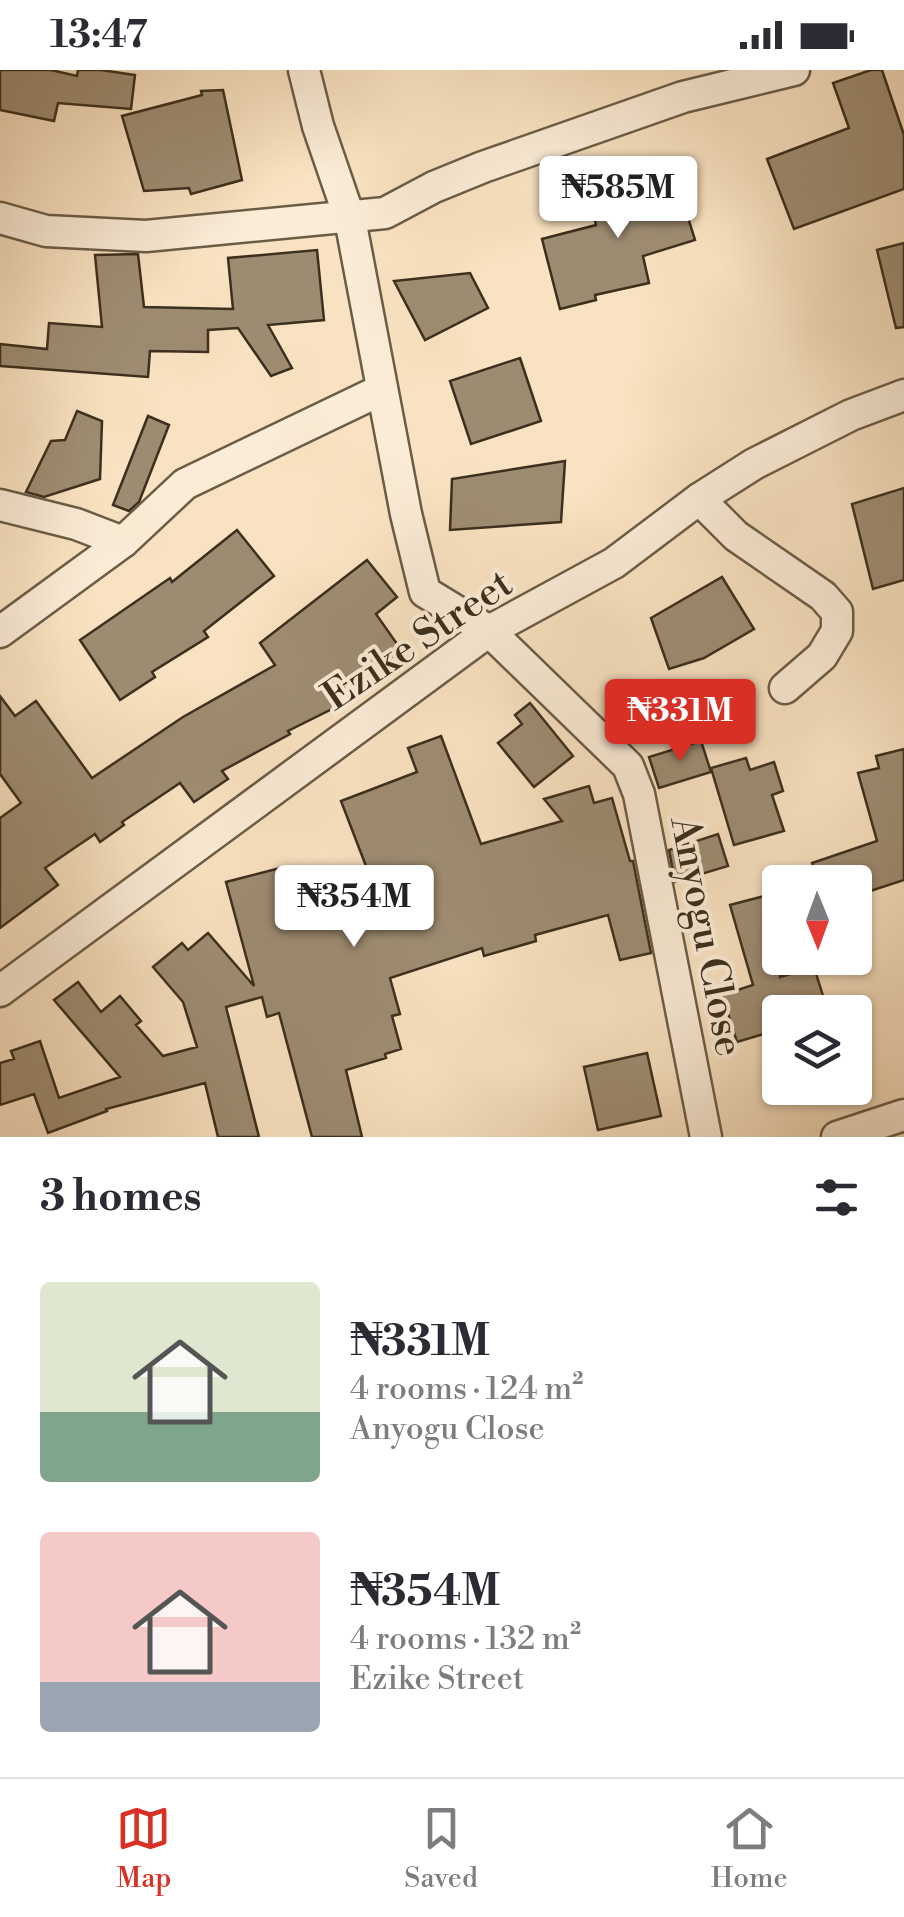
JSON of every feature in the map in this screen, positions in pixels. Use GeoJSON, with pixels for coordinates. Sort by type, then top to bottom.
{"type":"FeatureCollection","features":[{"type":"Feature","properties":{"kind":"street","name":"Anyogu Close"},"geometry":{"type":"LineString","coordinates":[[304,70],[318,126],[350,219],[381,390],[425,592],[488,631],[628,766],[640,794],[706,1137]]}},
{"type":"Feature","properties":{"kind":"street"},"geometry":{"type":"LineString","coordinates":[[0,218],[46,231],[146,236],[385,214],[434,187],[483,167],[682,97],[705,80],[794,70]]}},
{"type":"Feature","properties":{"kind":"street"},"geometry":{"type":"LineString","coordinates":[[0,632],[124,542],[185,484],[381,390]]}},
{"type":"Feature","properties":{"kind":"street","name":"Ezike Street"},"geometry":{"type":"LineString","coordinates":[[0,991],[488,631],[614,562],[754,464],[850,415],[904,395]]}},
{"type":"Feature","properties":{"kind":"street"},"geometry":{"type":"LineString","coordinates":[[699,499],[736,536],[823,596],[837,612],[838,631],[822,656],[785,688]]}},
{"type":"Feature","properties":{"kind":"street"},"geometry":{"type":"LineString","coordinates":[[0,505],[76,524],[124,542]]}},
{"type":"Feature","properties":{"kind":"street"},"geometry":{"type":"LineString","coordinates":[[837,1137],[904,1115]]}},
{"type":"Feature","properties":{"kind":"building"},"geometry":{"type":"Polygon","coordinates":[[[0,70],[51,70],[77,76],[78,70],[101,70],[135,75],[131,109],[58,103],[54,121],[0,110],[0,70]]]}},
{"type":"Feature","properties":{"kind":"building"},"geometry":{"type":"Polygon","coordinates":[[[882,70],[904,135],[904,189],[794,229],[767,159],[849,128],[833,83],[882,70]]]}},
{"type":"Feature","properties":{"kind":"building"},"geometry":{"type":"Polygon","coordinates":[[[223,90],[242,180],[191,194],[189,188],[144,191],[122,116],[202,95],[201,91],[223,90]]]}},
{"type":"Feature","properties":{"kind":"building"},"geometry":{"type":"Polygon","coordinates":[[[672,166],[695,240],[643,256],[649,283],[595,295],[596,300],[560,309],[542,239],[596,225],[589,195],[626,187],[628,195],[672,166]]]}},
{"type":"Feature","properties":{"kind":"building"},"geometry":{"type":"Polygon","coordinates":[[[904,243],[904,327],[896,328],[877,250],[904,243]]]}},
{"type":"Feature","properties":{"kind":"building"},"geometry":{"type":"Polygon","coordinates":[[[317,250],[324,320],[268,325],[292,368],[271,376],[238,328],[208,330],[208,352],[150,351],[148,377],[0,366],[0,344],[47,349],[49,323],[102,327],[95,255],[138,254],[144,307],[233,309],[228,258],[317,250]]]}},
{"type":"Feature","properties":{"kind":"building"},"geometry":{"type":"Polygon","coordinates":[[[470,273],[488,308],[425,340],[394,281],[470,273]]]}},
{"type":"Feature","properties":{"kind":"building"},"geometry":{"type":"Polygon","coordinates":[[[520,358],[541,421],[471,444],[450,381],[520,358]]]}},
{"type":"Feature","properties":{"kind":"building"},"geometry":{"type":"Polygon","coordinates":[[[77,411],[102,421],[100,479],[44,497],[26,492],[51,441],[65,440],[77,411]]]}},
{"type":"Feature","properties":{"kind":"building"},"geometry":{"type":"Polygon","coordinates":[[[148,416],[169,425],[139,502],[129,511],[113,505],[148,416]]]}},
{"type":"Feature","properties":{"kind":"building"},"geometry":{"type":"Polygon","coordinates":[[[565,461],[561,522],[450,530],[452,479],[565,461]]]}},
{"type":"Feature","properties":{"kind":"building"},"geometry":{"type":"Polygon","coordinates":[[[904,488],[904,580],[873,589],[852,504],[904,488]]]}},
{"type":"Feature","properties":{"kind":"building"},"geometry":{"type":"Polygon","coordinates":[[[237,530],[274,576],[204,631],[208,637],[152,672],[155,677],[120,700],[80,640],[170,578],[172,582],[237,530]]]}},
{"type":"Feature","properties":{"kind":"building"},"geometry":{"type":"Polygon","coordinates":[[[367,560],[397,597],[376,614],[402,651],[342,685],[352,699],[288,731],[290,734],[222,771],[228,779],[194,802],[180,783],[122,822],[124,825],[100,842],[95,834],[45,868],[58,885],[0,928],[0,818],[21,803],[0,774],[0,696],[15,716],[36,701],[92,778],[183,717],[275,665],[260,643],[367,560]]]}},
{"type":"Feature","properties":{"kind":"building"},"geometry":{"type":"Polygon","coordinates":[[[722,577],[754,629],[704,658],[669,669],[651,618],[722,577]]]}},
{"type":"Feature","properties":{"kind":"building"},"geometry":{"type":"Polygon","coordinates":[[[530,703],[573,756],[534,787],[498,743],[522,724],[515,715],[530,703]]]}},
{"type":"Feature","properties":{"kind":"building"},"geometry":{"type":"Polygon","coordinates":[[[441,736],[481,844],[562,821],[544,799],[589,786],[594,803],[612,798],[633,861],[651,953],[620,960],[608,915],[535,935],[536,941],[484,956],[482,948],[390,978],[400,1014],[392,1016],[401,1049],[385,1054],[386,1058],[346,1070],[362,1137],[312,1137],[279,1013],[267,1017],[262,997],[226,1007],[259,1137],[218,1137],[205,1083],[106,1109],[48,1133],[34,1094],[0,1105],[0,1063],[14,1059],[11,1051],[40,1041],[59,1098],[120,1077],[54,1000],[78,982],[101,1012],[120,996],[141,1021],[136,1025],[163,1056],[197,1047],[183,1002],[153,967],[182,943],[188,950],[208,933],[254,986],[226,882],[284,867],[302,919],[379,900],[341,801],[417,772],[408,748],[441,736]]]}},
{"type":"Feature","properties":{"kind":"building"},"geometry":{"type":"Polygon","coordinates":[[[701,741],[711,772],[659,788],[649,757],[701,741]]]}},
{"type":"Feature","properties":{"kind":"building"},"geometry":{"type":"Polygon","coordinates":[[[904,749],[904,880],[872,890],[872,865],[812,863],[877,841],[858,773],[879,768],[876,756],[904,749]]]}},
{"type":"Feature","properties":{"kind":"building"},"geometry":{"type":"Polygon","coordinates":[[[746,758],[750,770],[774,762],[783,791],[772,795],[784,831],[734,845],[711,768],[746,758]]]}},
{"type":"Feature","properties":{"kind":"building"},"geometry":{"type":"Polygon","coordinates":[[[718,834],[728,866],[675,882],[669,850],[718,834]]]}},
{"type":"Feature","properties":{"kind":"building"},"geometry":{"type":"Polygon","coordinates":[[[762,897],[762,975],[816,975],[823,995],[762,995],[762,1034],[737,1042],[722,995],[753,985],[730,905],[762,897]]]}},
{"type":"Feature","properties":{"kind":"building"},"geometry":{"type":"Polygon","coordinates":[[[647,1053],[661,1116],[598,1130],[584,1067],[647,1053]]]}}]}
